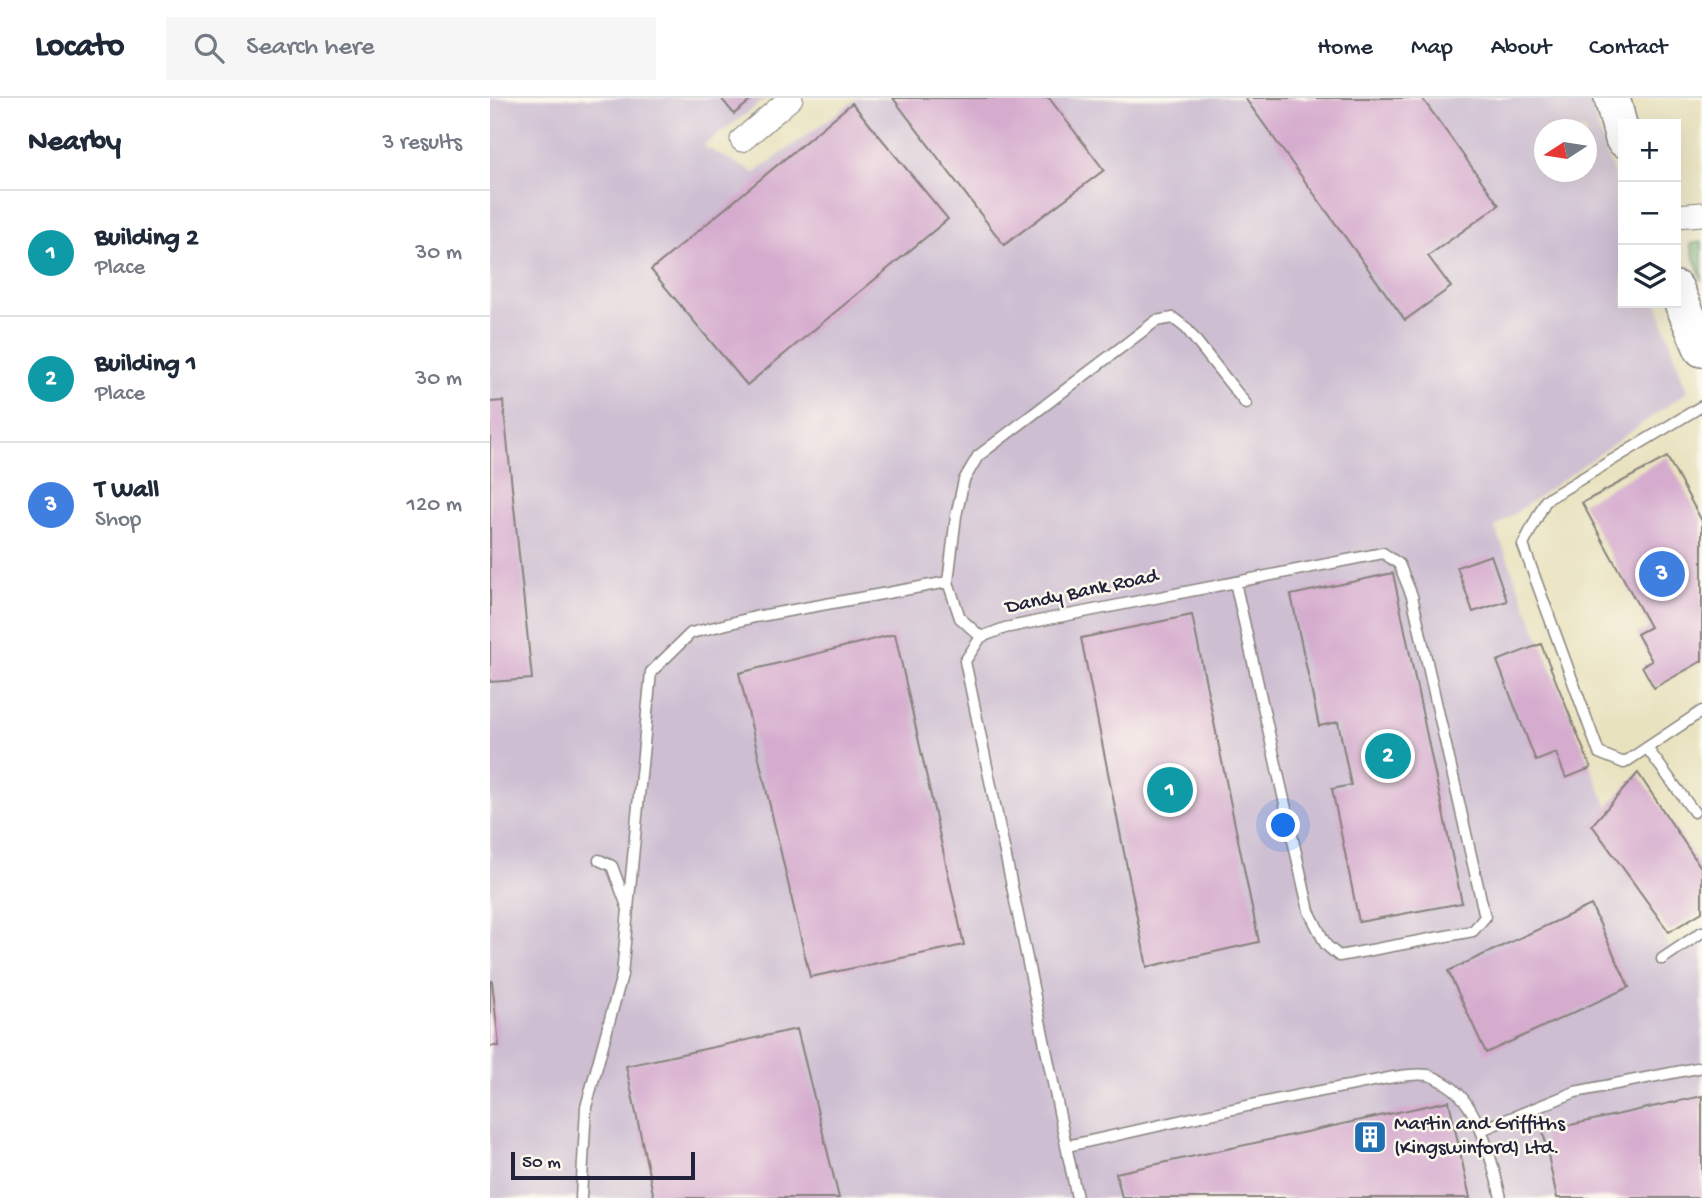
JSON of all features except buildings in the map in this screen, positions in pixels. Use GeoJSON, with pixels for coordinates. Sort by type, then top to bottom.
{"type":"FeatureCollection","features":[{"type":"Feature","properties":{"kind":"main road"},"geometry":{"type":"LineString","coordinates":[[1612,98],[1618,120]]}},
{"type":"Feature","properties":{"kind":"main road"},"geometry":{"type":"LineString","coordinates":[[1681,301],[1701,348]]}},
{"type":"Feature","properties":{"kind":"street"},"geometry":{"type":"LineString","coordinates":[[742,140],[791,98]]}},
{"type":"Feature","properties":{"kind":"street"},"geometry":{"type":"LineString","coordinates":[[1681,216],[1702,214]]}},
{"type":"Feature","properties":{"kind":"lane"},"geometry":{"type":"LineString","coordinates":[[1077,1198],[965,662],[981,636],[960,618],[948,582],[956,516],[964,480],[978,456],[1156,321],[1173,318],[1185,328],[1246,404]]}},
{"type":"Feature","properties":{"kind":"lane"},"geometry":{"type":"LineString","coordinates":[[1702,406],[1546,500],[1523,545],[1599,753],[1624,763],[1702,711]]}},
{"type":"Feature","properties":{"kind":"lane","name":"Dandy Bank Road"},"geometry":{"type":"LineString","coordinates":[[981,636],[1005,628],[1383,552],[1399,564],[1412,596],[1485,917],[1473,931],[1339,956],[1326,945],[1309,911],[1235,582]]}},
{"type":"Feature","properties":{"kind":"lane"},"geometry":{"type":"LineString","coordinates":[[581,1198],[586,1107],[622,975],[651,672],[691,633],[755,617],[948,582]]}},
{"type":"Feature","properties":{"kind":"lane"},"geometry":{"type":"LineString","coordinates":[[1647,747],[1694,813]]}},
{"type":"Feature","properties":{"kind":"lane"},"geometry":{"type":"LineString","coordinates":[[599,860],[612,866],[628,909]]}},
{"type":"Feature","properties":{"kind":"lane"},"geometry":{"type":"LineString","coordinates":[[1662,959],[1702,932]]}},
{"type":"Feature","properties":{"kind":"lane"},"geometry":{"type":"LineString","coordinates":[[1481,1130],[1574,1092],[1702,1067]]}},
{"type":"Feature","properties":{"kind":"lane"},"geometry":{"type":"LineString","coordinates":[[1067,1146],[1317,1091],[1429,1075],[1446,1083],[1461,1096],[1481,1130],[1501,1198]]}},
{"type":"Feature","properties":{"kind":"shaded area"},"geometry":{"type":"Polygon","coordinates":[[[490,98],[767,98],[703,146],[755,173],[857,98],[1588,98],[1595,119],[1534,119],[1534,182],[1597,182],[1597,125],[1618,188],[1618,308],[1659,308],[1687,392],[1495,527],[1591,768],[1669,949],[1702,928],[1702,1198],[490,1198],[490,98]]]}},
{"type":"Feature","properties":{"kind":"green space"},"geometry":{"type":"Polygon","coordinates":[[[1702,242],[1702,281],[1690,244],[1702,242]]]}},
{"type":"Feature","properties":{"kind":"place","name":"T Wall"},"geometry":{"type":"Point","coordinates":[1662,574]}},
{"type":"Feature","properties":{"kind":"place","name":"Building 1"},"geometry":{"type":"Point","coordinates":[1388,756]}},
{"type":"Feature","properties":{"kind":"place","name":"Building 2"},"geometry":{"type":"Point","coordinates":[1170,790]}},
{"type":"Feature","properties":{"kind":"place","name":"Martin and Griffiths (Kingswinford) Ltd."},"geometry":{"type":"Point","coordinates":[1370,1137]}}]}
